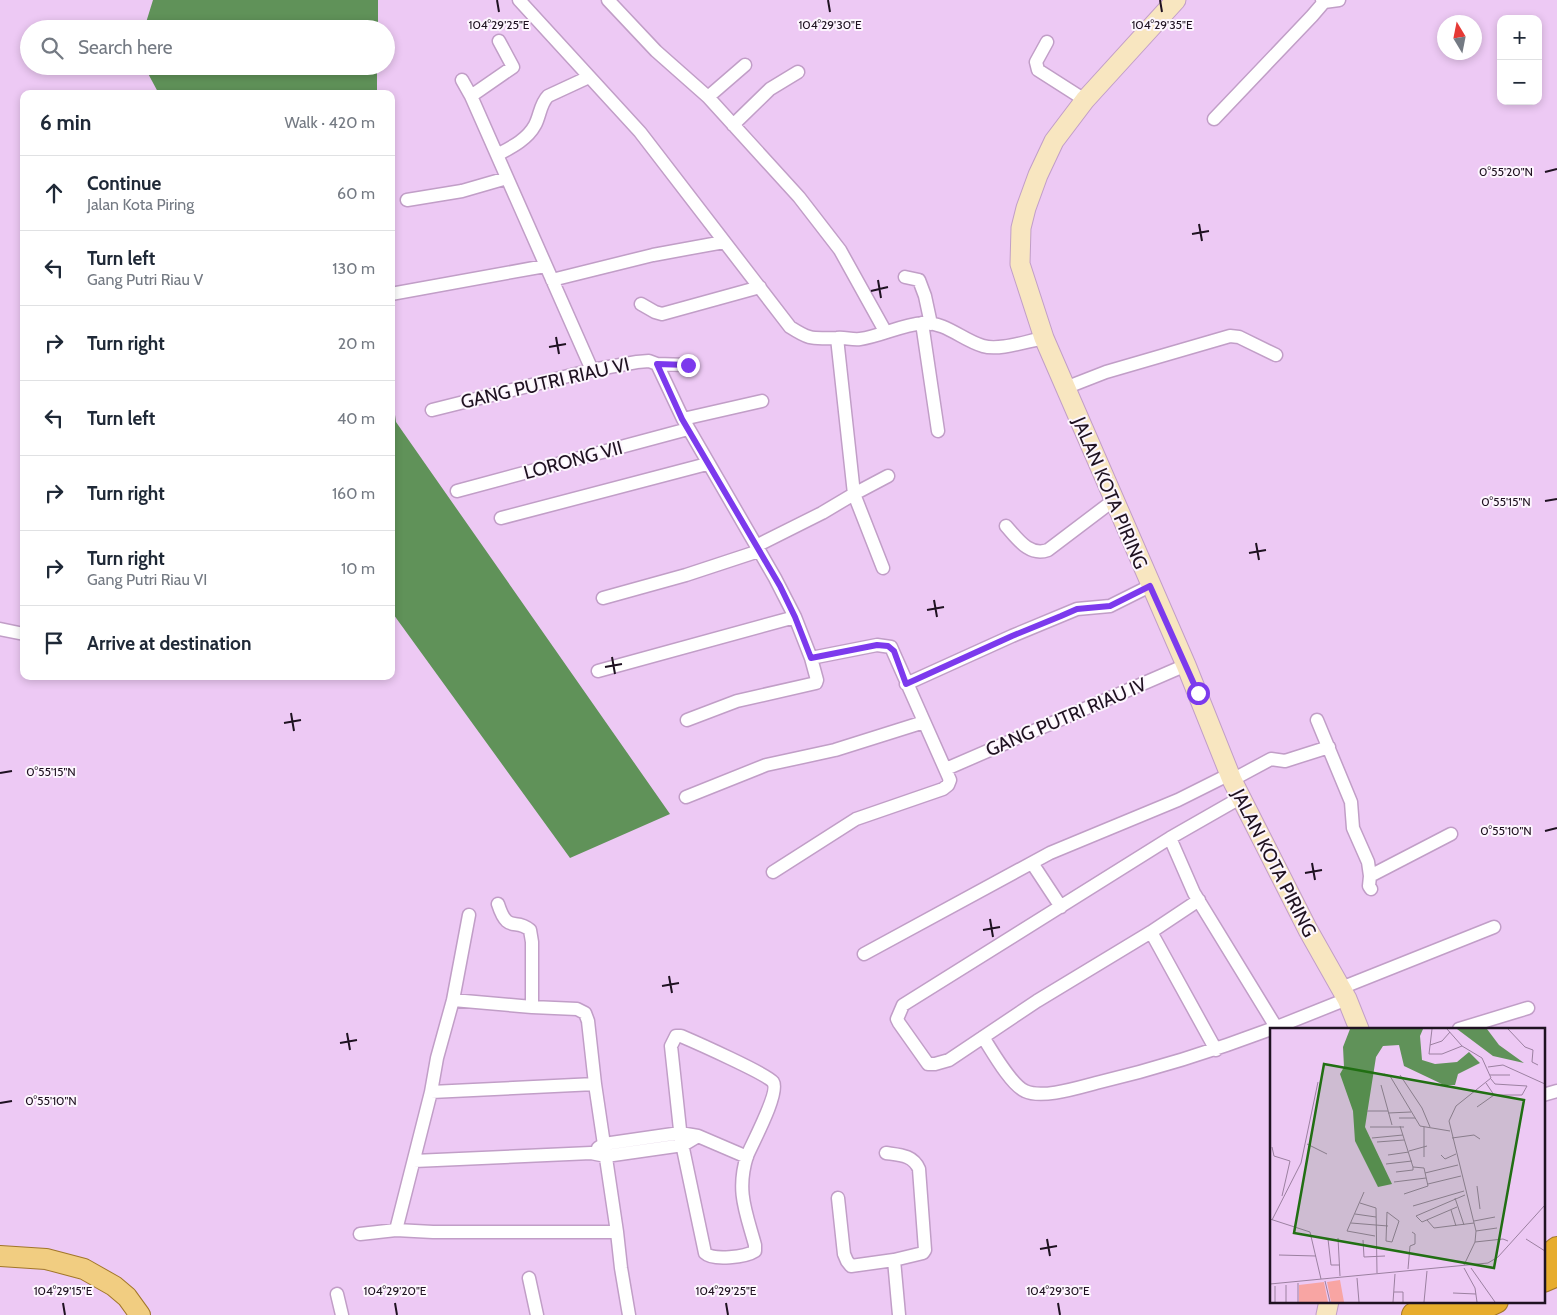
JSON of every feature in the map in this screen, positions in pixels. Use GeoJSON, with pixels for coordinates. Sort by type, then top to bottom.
{"type":"FeatureCollection","features":[{"type":"Feature","properties":{"kind":"highway"},"geometry":{"type":"LineString","coordinates":[[1544,1260],[1557,1249]]}},
{"type":"Feature","properties":{"kind":"highway"},"geometry":{"type":"LineString","coordinates":[[1544,1280],[1557,1274]]}},
{"type":"Feature","properties":{"kind":"highway"},"geometry":{"type":"LineString","coordinates":[[1414,1315],[1460,1302]]}},
{"type":"Feature","properties":{"kind":"highway"},"geometry":{"type":"LineString","coordinates":[[1466,1315],[1494,1302]]}},
{"type":"Feature","properties":{"kind":"main road"},"geometry":{"type":"LineString","coordinates":[[0,1256],[46,1259],[84,1269],[114,1286],[127,1297],[140,1315]]}},
{"type":"Feature","properties":{"kind":"street"},"geometry":{"type":"LineString","coordinates":[[519,0],[640,132],[790,327],[807,337],[860,339],[885,331],[927,323],[943,327],[985,347],[1004,346],[1044,338]]}},
{"type":"Feature","properties":{"kind":"street"},"geometry":{"type":"LineString","coordinates":[[608,0],[656,51],[708,98],[798,197],[840,250],[885,331]]}},
{"type":"Feature","properties":{"kind":"street","name":"JALAN KOTA PIRING"},"geometry":{"type":"LineString","coordinates":[[1176,0],[1085,100],[1054,141],[1038,175],[1021,228],[1020,264],[1044,338],[1064,388],[1186,665],[1240,798],[1308,930],[1344,993],[1359,1028]]}},
{"type":"Feature","properties":{"kind":"street"},"geometry":{"type":"LineString","coordinates":[[1214,119],[1323,1],[1339,0]]}},
{"type":"Feature","properties":{"kind":"street"},"geometry":{"type":"LineString","coordinates":[[471,96],[514,67],[498,41]]}},
{"type":"Feature","properties":{"kind":"street"},"geometry":{"type":"LineString","coordinates":[[1047,42],[1036,62],[1038,70],[1085,100]]}},
{"type":"Feature","properties":{"kind":"street"},"geometry":{"type":"LineString","coordinates":[[708,98],[745,65]]}},
{"type":"Feature","properties":{"kind":"street"},"geometry":{"type":"LineString","coordinates":[[733,125],[770,89],[798,72]]}},
{"type":"Feature","properties":{"kind":"street"},"geometry":{"type":"LineString","coordinates":[[497,155],[516,144],[533,129],[544,101],[548,96],[589,77]]}},
{"type":"Feature","properties":{"kind":"street"},"geometry":{"type":"LineString","coordinates":[[462,80],[471,96],[592,370]]}},
{"type":"Feature","properties":{"kind":"street"},"geometry":{"type":"LineString","coordinates":[[406,200],[462,191],[507,178]]}},
{"type":"Feature","properties":{"kind":"street"},"geometry":{"type":"LineString","coordinates":[[552,280],[653,255],[724,242]]}},
{"type":"Feature","properties":{"kind":"street"},"geometry":{"type":"LineString","coordinates":[[395,293],[546,266]]}},
{"type":"Feature","properties":{"kind":"street"},"geometry":{"type":"LineString","coordinates":[[904,277],[919,280],[925,296],[938,430]]}},
{"type":"Feature","properties":{"kind":"street"},"geometry":{"type":"LineString","coordinates":[[641,304],[662,314],[760,287]]}},
{"type":"Feature","properties":{"kind":"street"},"geometry":{"type":"LineString","coordinates":[[1064,388],[1106,372],[1230,336],[1239,337],[1276,355]]}},
{"type":"Feature","properties":{"kind":"street"},"geometry":{"type":"LineString","coordinates":[[837,338],[854,494],[883,568]]}},
{"type":"Feature","properties":{"kind":"street","name":"GANG PUTRI RIAU VI"},"geometry":{"type":"LineString","coordinates":[[432,410],[592,370],[637,362],[649,361],[657,364],[688,365]]}},
{"type":"Feature","properties":{"kind":"street"},"geometry":{"type":"LineString","coordinates":[[657,364],[685,424],[758,548],[795,617],[811,658],[817,680],[816,683],[737,701],[687,720]]}},
{"type":"Feature","properties":{"kind":"street","name":"LORONG VII"},"geometry":{"type":"LineString","coordinates":[[457,491],[762,401]]}},
{"type":"Feature","properties":{"kind":"street"},"geometry":{"type":"LineString","coordinates":[[502,518],[707,464]]}},
{"type":"Feature","properties":{"kind":"street"},"geometry":{"type":"LineString","coordinates":[[603,598],[686,575],[758,548],[888,476]]}},
{"type":"Feature","properties":{"kind":"street"},"geometry":{"type":"LineString","coordinates":[[1006,526],[1030,550],[1042,552],[1048,550],[1114,500]]}},
{"type":"Feature","properties":{"kind":"street"},"geometry":{"type":"LineString","coordinates":[[906,684],[1069,612],[1077,609],[1110,606],[1150,586]]}},
{"type":"Feature","properties":{"kind":"street"},"geometry":{"type":"LineString","coordinates":[[598,671],[795,617]]}},
{"type":"Feature","properties":{"kind":"street"},"geometry":{"type":"LineString","coordinates":[[0,629],[20,633]]}},
{"type":"Feature","properties":{"kind":"street"},"geometry":{"type":"LineString","coordinates":[[773,872],[856,819],[943,789],[950,780],[906,684],[894,651],[888,646],[877,645],[811,658]]}},
{"type":"Feature","properties":{"kind":"street","name":"GANG PUTRI RIAU IV"},"geometry":{"type":"LineString","coordinates":[[946,769],[1186,665]]}},
{"type":"Feature","properties":{"kind":"street"},"geometry":{"type":"LineString","coordinates":[[1317,720],[1351,802],[1353,828],[1368,862],[1369,886],[1371,889]]}},
{"type":"Feature","properties":{"kind":"street"},"geometry":{"type":"LineString","coordinates":[[686,797],[766,765],[835,750],[924,722]]}},
{"type":"Feature","properties":{"kind":"street"},"geometry":{"type":"LineString","coordinates":[[864,954],[1050,853],[1271,759],[1285,761],[1329,747]]}},
{"type":"Feature","properties":{"kind":"street"},"geometry":{"type":"LineString","coordinates":[[1199,900],[1151,932],[1037,1001],[949,1060],[928,1064],[897,1019],[903,1005],[1170,838],[1240,798]]}},
{"type":"Feature","properties":{"kind":"street"},"geometry":{"type":"LineString","coordinates":[[1370,876],[1450,834]]}},
{"type":"Feature","properties":{"kind":"street"},"geometry":{"type":"LineString","coordinates":[[1170,838],[1199,900],[1273,1028],[1344,993],[1494,927]]}},
{"type":"Feature","properties":{"kind":"street"},"geometry":{"type":"LineString","coordinates":[[1032,863],[1061,907]]}},
{"type":"Feature","properties":{"kind":"street"},"geometry":{"type":"LineString","coordinates":[[498,904],[505,921],[530,930],[532,942],[532,1007]]}},
{"type":"Feature","properties":{"kind":"street"},"geometry":{"type":"LineString","coordinates":[[396,1230],[431,1092],[437,1058],[453,1000],[469,914]]}},
{"type":"Feature","properties":{"kind":"street"},"geometry":{"type":"LineString","coordinates":[[1151,932],[1216,1050]]}},
{"type":"Feature","properties":{"kind":"street"},"geometry":{"type":"LineString","coordinates":[[453,1000],[532,1007],[577,1008],[585,1013],[588,1021],[595,1084],[629,1315]]}},
{"type":"Feature","properties":{"kind":"street"},"geometry":{"type":"LineString","coordinates":[[1462,1028],[1528,1008]]}},
{"type":"Feature","properties":{"kind":"street"},"geometry":{"type":"LineString","coordinates":[[983,1037],[1015,1085],[1032,1093],[1048,1093],[1151,1070],[1216,1050],[1270,1029]]}},
{"type":"Feature","properties":{"kind":"street"},"geometry":{"type":"LineString","coordinates":[[676,1036],[681,1036],[772,1081],[774,1091],[747,1157],[741,1194],[755,1251],[748,1255],[712,1257],[705,1253],[701,1240],[681,1139],[671,1046],[676,1036]]}},
{"type":"Feature","properties":{"kind":"street"},"geometry":{"type":"LineString","coordinates":[[431,1092],[595,1084]]}},
{"type":"Feature","properties":{"kind":"street"},"geometry":{"type":"LineString","coordinates":[[1544,1096],[1557,1091]]}},
{"type":"Feature","properties":{"kind":"street"},"geometry":{"type":"LineString","coordinates":[[414,1161],[591,1152],[698,1136],[747,1157]]}},
{"type":"Feature","properties":{"kind":"street"},"geometry":{"type":"LineString","coordinates":[[838,1198],[844,1254],[851,1266],[894,1260],[923,1253],[925,1250],[919,1169],[916,1163],[909,1157],[886,1153]]}},
{"type":"Feature","properties":{"kind":"street"},"geometry":{"type":"LineString","coordinates":[[360,1234],[396,1230],[433,1232],[617,1232]]}},
{"type":"Feature","properties":{"kind":"street"},"geometry":{"type":"LineString","coordinates":[[894,1260],[899,1315]]}},
{"type":"Feature","properties":{"kind":"street"},"geometry":{"type":"LineString","coordinates":[[529,1278],[537,1315]]}},
{"type":"Feature","properties":{"kind":"street"},"geometry":{"type":"LineString","coordinates":[[337,1294],[342,1315]]}},
{"type":"Feature","properties":{"kind":"street"},"geometry":{"type":"LineString","coordinates":[[1326,1315],[1329,1302]]}},
{"type":"Feature","properties":{"kind":"shaded area"},"geometry":{"type":"Polygon","coordinates":[[[153,0],[378,0],[378,20],[147,20],[153,0]]]}},
{"type":"Feature","properties":{"kind":"shaded area"},"geometry":{"type":"Polygon","coordinates":[[[149,75],[377,75],[377,90],[157,90],[149,75]]]}},
{"type":"Feature","properties":{"kind":"shaded area"},"geometry":{"type":"Polygon","coordinates":[[[395,415],[396,422],[670,814],[570,858],[395,617],[395,415]]]}},
{"type":"Feature","properties":{"kind":"route"},"geometry":{"type":"LineString","coordinates":[[688,365],[657,364],[682,419],[780,586],[795,617],[811,658],[877,645],[888,646],[894,651],[906,684],[1077,609],[1110,606],[1150,586],[1198,693]]}}]}
